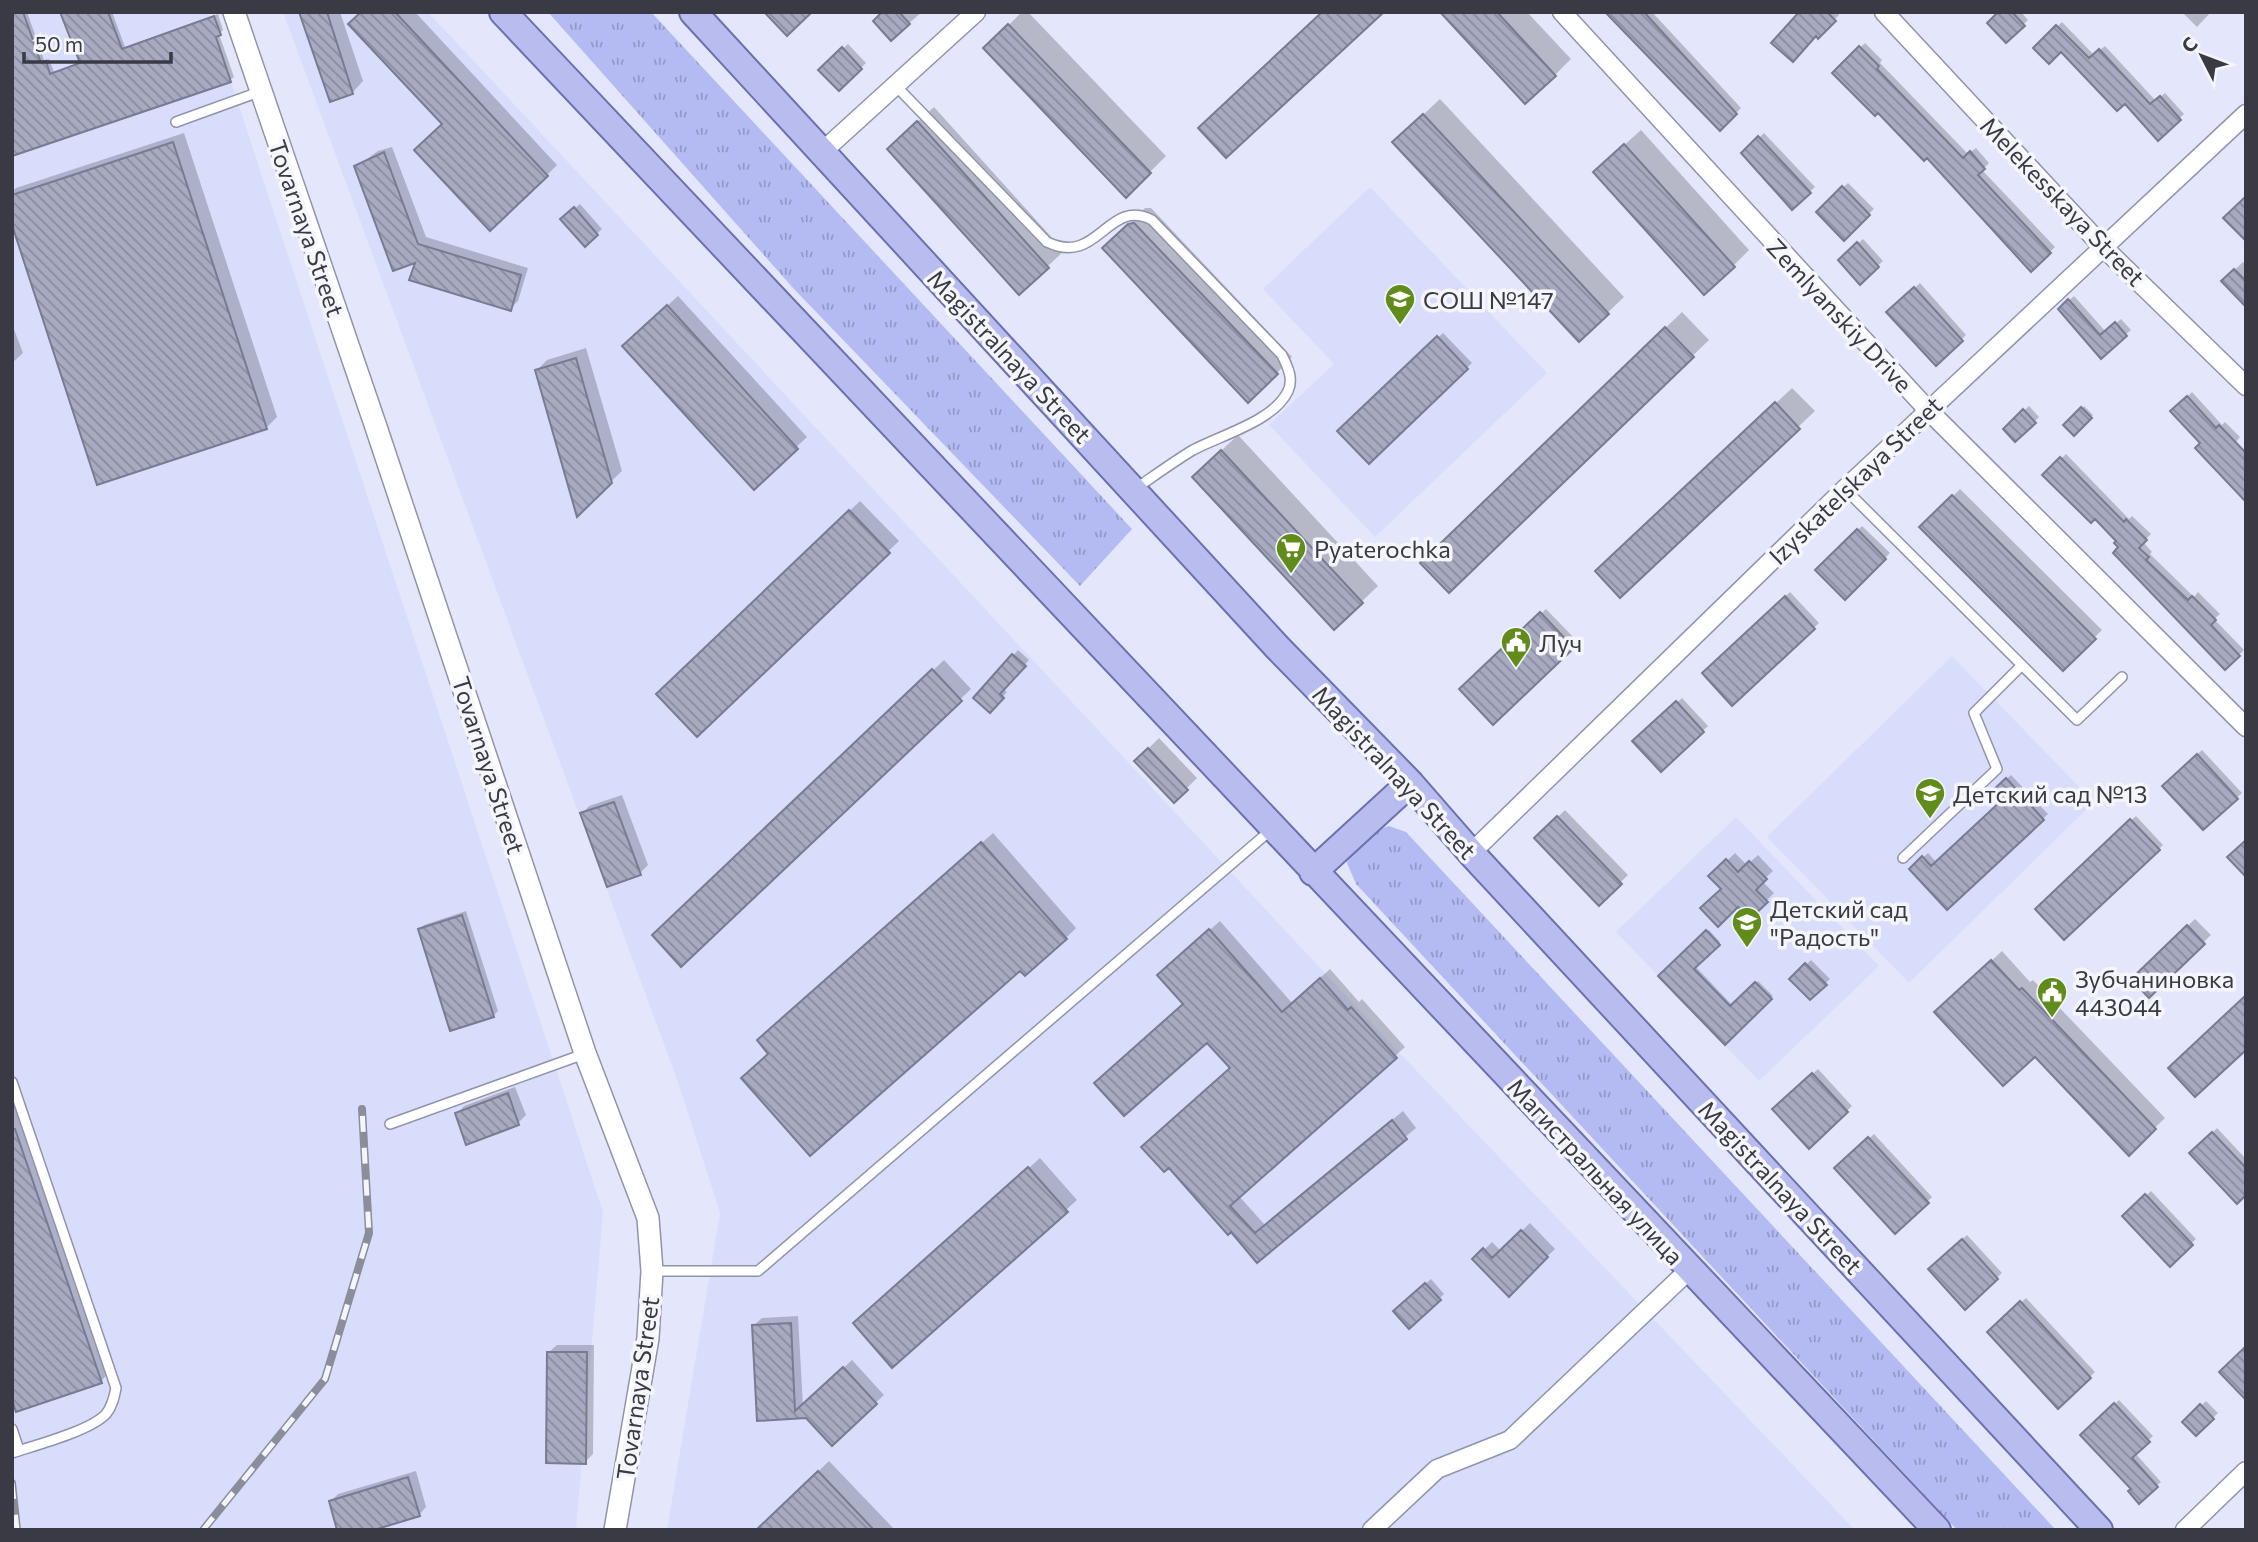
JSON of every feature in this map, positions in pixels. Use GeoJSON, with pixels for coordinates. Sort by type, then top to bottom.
{"type":"FeatureCollection","features":[{"type":"Feature","properties":{"kind":"main road","name":"Магистральная улица"},"geometry":{"type":"LineString","coordinates":[[503,12],[1937,1530]]}},
{"type":"Feature","properties":{"kind":"main road","name":"Magistralnaya Street"},"geometry":{"type":"LineString","coordinates":[[693,12],[1278,648],[1410,783],[2099,1530]]}},
{"type":"Feature","properties":{"kind":"main road"},"geometry":{"type":"LineString","coordinates":[[1313,872],[1410,783]]}},
{"type":"Feature","properties":{"kind":"street","name":"Tovarnaya Street"},"geometry":{"type":"LineString","coordinates":[[234,12],[585,1054],[648,1218],[652,1271],[648,1338],[615,1530]]}},
{"type":"Feature","properties":{"kind":"street"},"geometry":{"type":"LineString","coordinates":[[822,152],[976,12]]}},
{"type":"Feature","properties":{"kind":"street","name":"Zemlyanskiy Drive"},"geometry":{"type":"LineString","coordinates":[[1562,12],[1928,410],[2246,727]]}},
{"type":"Feature","properties":{"kind":"street","name":"Melekesskaya Street"},"geometry":{"type":"LineString","coordinates":[[1884,12],[2104,248],[2246,386]]}},
{"type":"Feature","properties":{"kind":"street","name":"Izyskatelskaya Street"},"geometry":{"type":"LineString","coordinates":[[1471,852],[1845,489],[2246,114]]}},
{"type":"Feature","properties":{"kind":"street"},"geometry":{"type":"LineString","coordinates":[[1372,1530],[1437,1469],[1510,1440],[1689,1270]]}},
{"type":"Feature","properties":{"kind":"street"},"geometry":{"type":"LineString","coordinates":[[2185,1530],[2246,1471]]}},
{"type":"Feature","properties":{"kind":"lane"},"geometry":{"type":"LineString","coordinates":[[896,86],[1047,242],[1058,248],[1071,250],[1083,246],[1126,215],[1141,214],[1152,220],[1282,355],[1290,371],[1290,382],[1287,392],[1272,408],[1254,421],[1194,450],[1134,490]]}},
{"type":"Feature","properties":{"kind":"lane"},"geometry":{"type":"LineString","coordinates":[[176,122],[259,92]]}},
{"type":"Feature","properties":{"kind":"lane"},"geometry":{"type":"LineString","coordinates":[[1845,489],[2077,720],[2122,677]]}},
{"type":"Feature","properties":{"kind":"lane"},"geometry":{"type":"LineString","coordinates":[[1903,858],[1997,769],[1974,713],[2022,665]]}},
{"type":"Feature","properties":{"kind":"lane"},"geometry":{"type":"LineString","coordinates":[[652,1271],[758,1271],[1273,828]]}},
{"type":"Feature","properties":{"kind":"lane"},"geometry":{"type":"LineString","coordinates":[[390,1124],[585,1054]]}},
{"type":"Feature","properties":{"kind":"lane"},"geometry":{"type":"LineString","coordinates":[[12,1082],[116,1388],[112,1404],[105,1415],[92,1424],[16,1452],[12,1429]]}},
{"type":"Feature","properties":{"kind":"shaded area"},"geometry":{"type":"Polygon","coordinates":[[[12,12],[208,12],[603,1212],[576,1530],[12,1530],[12,12]]]}},
{"type":"Feature","properties":{"kind":"shaded area"},"geometry":{"type":"Polygon","coordinates":[[[283,12],[428,12],[1393,1046],[1855,1530],[667,1530],[720,1213],[679,1085],[283,12]]]}},
{"type":"Feature","properties":{"kind":"shaded area","name":"СОШ №147"},"geometry":{"type":"Polygon","coordinates":[[[1370,187],[1547,373],[1375,537],[1269,425],[1334,364],[1263,289],[1370,187]]]}},
{"type":"Feature","properties":{"kind":"shaded area","name":"Детский сад №13"},"geometry":{"type":"Polygon","coordinates":[[[1952,656],[2094,802],[1909,983],[1767,837],[1952,656]]]}},
{"type":"Feature","properties":{"kind":"shaded area","name":"Детский сад \"Радость\""},"geometry":{"type":"Polygon","coordinates":[[[1736,817],[1879,966],[1759,1081],[1616,932],[1736,817]]]}},
{"type":"Feature","properties":{"kind":"green space"},"geometry":{"type":"Polygon","coordinates":[[[548,12],[651,12],[1132,529],[1080,586],[794,289],[548,12]]]}},
{"type":"Feature","properties":{"kind":"green space"},"geometry":{"type":"Polygon","coordinates":[[[1389,826],[1406,832],[2056,1530],[1957,1530],[1356,884],[1347,863],[1353,849],[1368,835],[1389,826]]]}},
{"type":"Feature","properties":{"kind":"building"},"geometry":{"type":"Polygon","coordinates":[[[12,12],[23,12],[41,63],[46,61],[50,74],[80,63],[60,12],[108,12],[122,49],[214,16],[221,35],[216,37],[231,82],[12,156],[12,12]]]}},
{"type":"Feature","properties":{"kind":"building"},"geometry":{"type":"Polygon","coordinates":[[[299,12],[327,12],[353,94],[330,102],[299,12]]]}},
{"type":"Feature","properties":{"kind":"building"},"geometry":{"type":"Polygon","coordinates":[[[361,12],[395,12],[548,176],[490,231],[414,150],[442,124],[348,24],[361,12]]]}},
{"type":"Feature","properties":{"kind":"building"},"geometry":{"type":"Polygon","coordinates":[[[764,12],[812,12],[787,36],[764,12]]]}},
{"type":"Feature","properties":{"kind":"building"},"geometry":{"type":"Polygon","coordinates":[[[882,12],[899,12],[910,24],[891,41],[873,21],[882,12]]]}},
{"type":"Feature","properties":{"kind":"building"},"geometry":{"type":"Polygon","coordinates":[[[1322,12],[1384,12],[1226,158],[1198,128],[1322,12]]]}},
{"type":"Feature","properties":{"kind":"building"},"geometry":{"type":"Polygon","coordinates":[[[1440,12],[1497,12],[1556,76],[1525,104],[1440,12]]]}},
{"type":"Feature","properties":{"kind":"building"},"geometry":{"type":"Polygon","coordinates":[[[1605,12],[1644,12],[1737,114],[1720,131],[1605,12]]]}},
{"type":"Feature","properties":{"kind":"building"},"geometry":{"type":"Polygon","coordinates":[[[1799,12],[1827,12],[1836,21],[1818,39],[1816,36],[1793,62],[1771,43],[1799,12]]]}},
{"type":"Feature","properties":{"kind":"building"},"geometry":{"type":"Polygon","coordinates":[[[1998,12],[2012,12],[2025,26],[2006,43],[1987,23],[1998,12]]]}},
{"type":"Feature","properties":{"kind":"building"},"geometry":{"type":"Polygon","coordinates":[[[1008,24],[1151,173],[1126,198],[983,48],[1008,24]]]}},
{"type":"Feature","properties":{"kind":"building"},"geometry":{"type":"Polygon","coordinates":[[[2056,25],[2089,58],[2099,49],[2150,104],[2160,96],[2181,120],[2158,141],[2125,104],[2117,111],[2061,52],[2049,64],[2033,48],[2056,25]]]}},
{"type":"Feature","properties":{"kind":"building"},"geometry":{"type":"Polygon","coordinates":[[[1859,46],[1879,66],[1877,69],[1963,158],[1970,151],[1985,169],[1978,175],[2051,253],[2031,272],[1927,158],[1924,161],[1878,113],[1875,116],[1832,73],[1859,46]]]}},
{"type":"Feature","properties":{"kind":"building"},"geometry":{"type":"Polygon","coordinates":[[[842,47],[862,69],[839,91],[818,70],[842,47]]]}},
{"type":"Feature","properties":{"kind":"building"},"geometry":{"type":"Polygon","coordinates":[[[1423,114],[1609,314],[1579,342],[1392,142],[1423,114]]]}},
{"type":"Feature","properties":{"kind":"building"},"geometry":{"type":"Polygon","coordinates":[[[917,121],[1049,268],[1019,295],[887,149],[917,121]]]}},
{"type":"Feature","properties":{"kind":"building"},"geometry":{"type":"Polygon","coordinates":[[[1758,136],[1811,193],[1792,210],[1741,153],[1758,136]]]}},
{"type":"Feature","properties":{"kind":"building"},"geometry":{"type":"Polygon","coordinates":[[[173,142],[267,429],[97,485],[12,225],[12,195],[173,142]]]}},
{"type":"Feature","properties":{"kind":"building"},"geometry":{"type":"Polygon","coordinates":[[[1624,144],[1735,267],[1704,295],[1593,172],[1624,144]]]}},
{"type":"Feature","properties":{"kind":"building"},"geometry":{"type":"Polygon","coordinates":[[[384,152],[418,244],[521,275],[511,311],[409,280],[415,263],[393,271],[354,166],[384,152]]]}},
{"type":"Feature","properties":{"kind":"building"},"geometry":{"type":"Polygon","coordinates":[[[1842,186],[1870,215],[1844,241],[1816,212],[1842,186]]]}},
{"type":"Feature","properties":{"kind":"building"},"geometry":{"type":"Polygon","coordinates":[[[2246,196],[2246,241],[2223,218],[2246,196]]]}},
{"type":"Feature","properties":{"kind":"building"},"geometry":{"type":"Polygon","coordinates":[[[574,207],[598,235],[585,247],[560,219],[574,207]]]}},
{"type":"Feature","properties":{"kind":"building"},"geometry":{"type":"Polygon","coordinates":[[[1134,223],[1278,374],[1248,403],[1102,248],[1128,224],[1134,223]]]}},
{"type":"Feature","properties":{"kind":"building"},"geometry":{"type":"Polygon","coordinates":[[[1857,242],[1879,267],[1860,285],[1838,260],[1857,242]]]}},
{"type":"Feature","properties":{"kind":"building"},"geometry":{"type":"Polygon","coordinates":[[[2234,269],[2246,281],[2246,307],[2221,281],[2234,269]]]}},
{"type":"Feature","properties":{"kind":"building"},"geometry":{"type":"Polygon","coordinates":[[[1914,287],[1963,341],[1936,366],[1886,312],[1914,287]]]}},
{"type":"Feature","properties":{"kind":"building"},"geometry":{"type":"Polygon","coordinates":[[[2068,299],[2100,335],[2115,322],[2127,336],[2101,359],[2058,309],[2068,299]]]}},
{"type":"Feature","properties":{"kind":"building"},"geometry":{"type":"Polygon","coordinates":[[[667,305],[798,449],[754,490],[622,346],[667,305]]]}},
{"type":"Feature","properties":{"kind":"building"},"geometry":{"type":"Polygon","coordinates":[[[1665,327],[1694,357],[1449,593],[1420,563],[1665,327]]]}},
{"type":"Feature","properties":{"kind":"building"},"geometry":{"type":"Polygon","coordinates":[[[1437,336],[1468,369],[1369,464],[1337,431],[1437,336]]]}},
{"type":"Feature","properties":{"kind":"building"},"geometry":{"type":"Polygon","coordinates":[[[576,358],[612,483],[577,517],[535,370],[576,358]]]}},
{"type":"Feature","properties":{"kind":"building"},"geometry":{"type":"Polygon","coordinates":[[[2187,396],[2216,428],[2219,425],[2246,453],[2246,502],[2195,448],[2200,443],[2170,411],[2187,396]]]}},
{"type":"Feature","properties":{"kind":"building"},"geometry":{"type":"Polygon","coordinates":[[[1775,402],[1800,429],[1620,598],[1595,571],[1775,402]]]}},
{"type":"Feature","properties":{"kind":"building"},"geometry":{"type":"Polygon","coordinates":[[[2081,407],[2092,418],[2074,436],[2063,425],[2081,407]]]}},
{"type":"Feature","properties":{"kind":"building"},"geometry":{"type":"Polygon","coordinates":[[[2023,409],[2036,423],[2015,442],[2003,429],[2023,409]]]}},
{"type":"Feature","properties":{"kind":"building"},"geometry":{"type":"Polygon","coordinates":[[[1221,450],[1363,603],[1334,630],[1192,477],[1221,450]]]}},
{"type":"Feature","properties":{"kind":"building"},"geometry":{"type":"Polygon","coordinates":[[[2060,457],[2124,522],[2126,519],[2147,540],[2139,548],[2149,557],[2146,560],[2188,600],[2192,596],[2216,620],[2211,625],[2240,656],[2225,670],[2113,553],[2118,547],[2114,543],[2116,541],[2095,519],[2091,523],[2042,475],[2060,457]]]}},
{"type":"Feature","properties":{"kind":"building"},"geometry":{"type":"Polygon","coordinates":[[[1952,495],[2096,639],[2063,671],[1919,527],[1952,495]]]}},
{"type":"Feature","properties":{"kind":"building"},"geometry":{"type":"Polygon","coordinates":[[[849,510],[890,553],[697,737],[656,694],[849,510]]]}},
{"type":"Feature","properties":{"kind":"building"},"geometry":{"type":"Polygon","coordinates":[[[1857,529],[1886,559],[1845,600],[1815,570],[1857,529]]]}},
{"type":"Feature","properties":{"kind":"building"},"geometry":{"type":"Polygon","coordinates":[[[1785,596],[1815,629],[1732,706],[1702,673],[1785,596]]]}},
{"type":"Feature","properties":{"kind":"building","name":"Луч"},"geometry":{"type":"Polygon","coordinates":[[[1540,612],[1574,648],[1493,725],[1459,689],[1540,612]]]}},
{"type":"Feature","properties":{"kind":"building"},"geometry":{"type":"Polygon","coordinates":[[[1012,654],[1026,666],[1000,694],[1004,698],[990,713],[973,698],[1012,654]]]}},
{"type":"Feature","properties":{"kind":"building"},"geometry":{"type":"Polygon","coordinates":[[[932,669],[962,701],[681,967],[652,935],[932,669]]]}},
{"type":"Feature","properties":{"kind":"building"},"geometry":{"type":"Polygon","coordinates":[[[1676,701],[1704,732],[1661,772],[1632,741],[1676,701]]]}},
{"type":"Feature","properties":{"kind":"building"},"geometry":{"type":"Polygon","coordinates":[[[1148,748],[1188,790],[1174,803],[1134,761],[1148,748]]]}},
{"type":"Feature","properties":{"kind":"building"},"geometry":{"type":"Polygon","coordinates":[[[2197,754],[2238,799],[2203,830],[2162,786],[2197,754]]]}},
{"type":"Feature","properties":{"kind":"building"},"geometry":{"type":"Polygon","coordinates":[[[2006,778],[2044,820],[1947,910],[1909,869],[1922,856],[1931,866],[2002,800],[1993,790],[2006,778]]]}},
{"type":"Feature","properties":{"kind":"building"},"geometry":{"type":"Polygon","coordinates":[[[614,802],[641,875],[607,887],[580,813],[614,802]]]}},
{"type":"Feature","properties":{"kind":"building"},"geometry":{"type":"Polygon","coordinates":[[[1557,816],[1622,884],[1599,906],[1534,838],[1557,816]]]}},
{"type":"Feature","properties":{"kind":"building"},"geometry":{"type":"Polygon","coordinates":[[[2130,819],[2160,850],[2064,940],[2035,909],[2130,819]]]}},
{"type":"Feature","properties":{"kind":"building"},"geometry":{"type":"Polygon","coordinates":[[[2246,840],[2246,877],[2227,857],[2246,840]]]}},
{"type":"Feature","properties":{"kind":"building"},"geometry":{"type":"Polygon","coordinates":[[[981,842],[1067,939],[1025,976],[1020,971],[810,1156],[741,1078],[768,1054],[757,1040],[981,842]]]}},
{"type":"Feature","properties":{"kind":"building"},"geometry":{"type":"Polygon","coordinates":[[[1726,859],[1738,872],[1749,861],[1767,879],[1756,890],[1768,902],[1750,919],[1738,907],[1718,927],[1700,908],[1721,889],[1708,876],[1726,859]]]}},
{"type":"Feature","properties":{"kind":"building"},"geometry":{"type":"Polygon","coordinates":[[[462,915],[494,1017],[450,1031],[418,929],[462,915]]]}},
{"type":"Feature","properties":{"kind":"building"},"geometry":{"type":"Polygon","coordinates":[[[2187,925],[2205,944],[2149,998],[2131,979],[2187,925]]]}},
{"type":"Feature","properties":{"kind":"building"},"geometry":{"type":"Polygon","coordinates":[[[1209,929],[1282,1012],[1320,978],[1348,1010],[1351,1007],[1397,1058],[1230,1206],[1255,1233],[1392,1120],[1407,1139],[1257,1263],[1231,1232],[1228,1235],[1169,1168],[1164,1172],[1141,1147],[1230,1068],[1207,1043],[1124,1116],[1094,1083],[1183,1004],[1157,975],[1209,929]]]}},
{"type":"Feature","properties":{"kind":"building"},"geometry":{"type":"Polygon","coordinates":[[[1706,930],[1720,945],[1694,969],[1730,1006],[1755,982],[1772,999],[1725,1045],[1658,976],[1706,930]]]}},
{"type":"Feature","properties":{"kind":"building"},"geometry":{"type":"Polygon","coordinates":[[[1991,960],[2019,990],[2022,988],[2156,1129],[2129,1156],[2035,1057],[2003,1086],[1934,1012],[1991,960]]]}},
{"type":"Feature","properties":{"kind":"building"},"geometry":{"type":"Polygon","coordinates":[[[1805,963],[1827,985],[1810,1000],[1789,979],[1805,963]]]}},
{"type":"Feature","properties":{"kind":"building"},"geometry":{"type":"Polygon","coordinates":[[[2246,995],[2246,1050],[2195,1097],[2168,1068],[2246,995]]]}},
{"type":"Feature","properties":{"kind":"building"},"geometry":{"type":"Polygon","coordinates":[[[1812,1073],[1848,1112],[1809,1149],[1772,1109],[1812,1073]]]}},
{"type":"Feature","properties":{"kind":"building"},"geometry":{"type":"Polygon","coordinates":[[[508,1093],[519,1125],[466,1145],[455,1113],[508,1093]]]}},
{"type":"Feature","properties":{"kind":"building"},"geometry":{"type":"Polygon","coordinates":[[[15,1129],[102,1383],[16,1412],[12,1400],[12,1130],[15,1129]]]}},
{"type":"Feature","properties":{"kind":"building"},"geometry":{"type":"Polygon","coordinates":[[[2212,1132],[2246,1168],[2246,1195],[2237,1204],[2189,1153],[2212,1132]]]}},
{"type":"Feature","properties":{"kind":"building"},"geometry":{"type":"Polygon","coordinates":[[[1868,1137],[1929,1203],[1895,1234],[1834,1168],[1868,1137]]]}},
{"type":"Feature","properties":{"kind":"building"},"geometry":{"type":"Polygon","coordinates":[[[1028,1167],[1068,1212],[892,1368],[853,1323],[1028,1167]]]}},
{"type":"Feature","properties":{"kind":"building"},"geometry":{"type":"Polygon","coordinates":[[[2145,1194],[2193,1245],[2170,1267],[2122,1216],[2145,1194]]]}},
{"type":"Feature","properties":{"kind":"building"},"geometry":{"type":"Polygon","coordinates":[[[1521,1230],[1548,1257],[1509,1297],[1472,1259],[1483,1248],[1492,1258],[1521,1230]]]}},
{"type":"Feature","properties":{"kind":"building"},"geometry":{"type":"Polygon","coordinates":[[[1962,1239],[1998,1279],[1965,1310],[1928,1269],[1962,1239]]]}},
{"type":"Feature","properties":{"kind":"building"},"geometry":{"type":"Polygon","coordinates":[[[1425,1283],[1441,1300],[1409,1329],[1393,1311],[1425,1283]]]}},
{"type":"Feature","properties":{"kind":"building"},"geometry":{"type":"Polygon","coordinates":[[[2020,1301],[2091,1378],[2058,1409],[1987,1332],[2020,1301]]]}},
{"type":"Feature","properties":{"kind":"building"},"geometry":{"type":"Polygon","coordinates":[[[791,1323],[795,1411],[843,1367],[877,1404],[832,1446],[806,1418],[757,1421],[752,1325],[791,1323]]]}},
{"type":"Feature","properties":{"kind":"building"},"geometry":{"type":"Polygon","coordinates":[[[2246,1346],[2246,1400],[2219,1372],[2246,1346]]]}},
{"type":"Feature","properties":{"kind":"building"},"geometry":{"type":"Polygon","coordinates":[[[547,1352],[587,1352],[586,1464],[546,1463],[547,1352]]]}},
{"type":"Feature","properties":{"kind":"building"},"geometry":{"type":"Polygon","coordinates":[[[2114,1403],[2150,1442],[2132,1458],[2158,1487],[2139,1504],[2128,1491],[2131,1489],[2080,1435],[2114,1403]]]}},
{"type":"Feature","properties":{"kind":"building"},"geometry":{"type":"Polygon","coordinates":[[[2200,1404],[2214,1419],[2196,1436],[2182,1422],[2200,1404]]]}},
{"type":"Feature","properties":{"kind":"building"},"geometry":{"type":"Polygon","coordinates":[[[818,1471],[874,1530],[756,1530],[818,1471]]]}},
{"type":"Feature","properties":{"kind":"building"},"geometry":{"type":"Polygon","coordinates":[[[408,1477],[420,1516],[374,1530],[337,1530],[329,1501],[408,1477]]]}},
{"type":"Feature","properties":{"kind":"railway"},"geometry":{"type":"LineString","coordinates":[[203,1530],[325,1379],[369,1233],[362,1109]]}},
{"type":"Feature","properties":{"kind":"railway"},"geometry":{"type":"LineString","coordinates":[[12,1483],[17,1530]]}},
{"type":"Feature","properties":{"kind":"place","name":"СОШ №147"},"geometry":{"type":"Point","coordinates":[1400,326]}},
{"type":"Feature","properties":{"kind":"place","name":"Pyaterochka"},"geometry":{"type":"Point","coordinates":[1291,575]}},
{"type":"Feature","properties":{"kind":"place","name":"Луч"},"geometry":{"type":"Point","coordinates":[1516,669]}},
{"type":"Feature","properties":{"kind":"place","name":"Детский сад №13"},"geometry":{"type":"Point","coordinates":[1930,820]}},
{"type":"Feature","properties":{"kind":"place","name":"Детский сад \"Радость\""},"geometry":{"type":"Point","coordinates":[1747,949]}},
{"type":"Feature","properties":{"kind":"place","name":"Зубчаниновка 443044"},"geometry":{"type":"Point","coordinates":[2052,1019]}}]}
